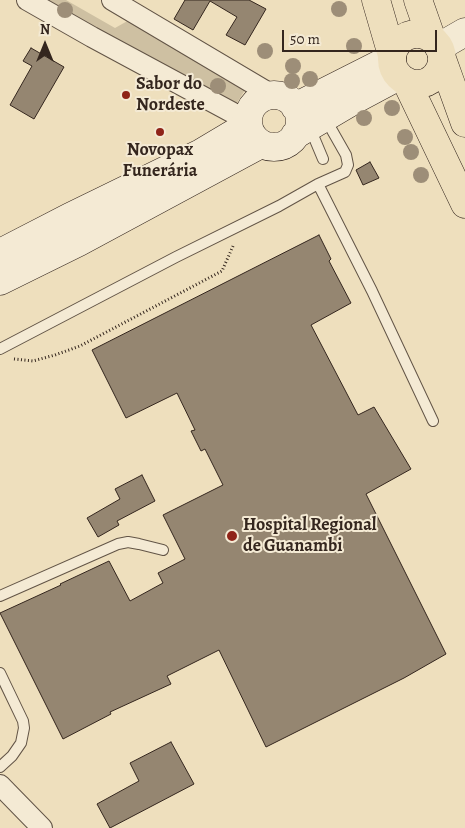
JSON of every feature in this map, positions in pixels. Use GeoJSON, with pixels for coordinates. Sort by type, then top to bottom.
{"type":"FeatureCollection","features":[{"type":"Feature","properties":{"kind":"main road"},"geometry":{"type":"LineString","coordinates":[[376,0],[397,68],[465,204]]}},
{"type":"Feature","properties":{"kind":"main road"},"geometry":{"type":"LineString","coordinates":[[418,0],[465,123]]}},
{"type":"Feature","properties":{"kind":"main road"},"geometry":{"type":"LineString","coordinates":[[437,48],[465,32]]}},
{"type":"Feature","properties":{"kind":"main road"},"geometry":{"type":"LineString","coordinates":[[415,34],[437,48],[439,71],[435,77],[414,83],[397,68],[395,47],[404,37],[415,34]]}},
{"type":"Feature","properties":{"kind":"main road"},"geometry":{"type":"LineString","coordinates":[[300,117],[266,97],[259,100],[249,113],[252,130],[276,147],[290,141],[300,117],[397,68]]}},
{"type":"Feature","properties":{"kind":"main road"},"geometry":{"type":"LineString","coordinates":[[0,253],[201,153],[252,130]]}},
{"type":"Feature","properties":{"kind":"main road"},"geometry":{"type":"LineString","coordinates":[[0,281],[79,242],[252,130]]}},
{"type":"Feature","properties":{"kind":"street"},"geometry":{"type":"LineString","coordinates":[[27,0],[252,130]]}},
{"type":"Feature","properties":{"kind":"street"},"geometry":{"type":"LineString","coordinates":[[112,0],[300,117]]}},
{"type":"Feature","properties":{"kind":"street"},"geometry":{"type":"LineString","coordinates":[[0,785],[42,828]]}},
{"type":"Feature","properties":{"kind":"lane"},"geometry":{"type":"LineString","coordinates":[[300,117],[324,159]]}},
{"type":"Feature","properties":{"kind":"lane"},"geometry":{"type":"LineString","coordinates":[[3,353],[279,206],[318,184],[331,174],[345,172],[348,165],[346,155],[300,117]]}},
{"type":"Feature","properties":{"kind":"lane"},"geometry":{"type":"LineString","coordinates":[[318,184],[372,291],[433,422]]}},
{"type":"Feature","properties":{"kind":"lane"},"geometry":{"type":"LineString","coordinates":[[0,596],[118,544],[128,542],[163,550]]}},
{"type":"Feature","properties":{"kind":"lane"},"geometry":{"type":"LineString","coordinates":[[0,673],[23,721],[24,728],[21,743],[12,756],[0,767]]}},
{"type":"Feature","properties":{"kind":"path"},"geometry":{"type":"LineString","coordinates":[[3,353],[13,359],[33,360],[80,346],[222,271],[230,257],[239,226]]}},
{"type":"Feature","properties":{"kind":"shaded area"},"geometry":{"type":"Polygon","coordinates":[[[38,0],[66,0],[115,28],[131,19],[248,85],[232,111],[38,0]]]}},
{"type":"Feature","properties":{"kind":"building"},"geometry":{"type":"Polygon","coordinates":[[[185,0],[249,0],[266,9],[245,45],[226,35],[237,17],[210,1],[193,30],[174,19],[185,0]]]}},
{"type":"Feature","properties":{"kind":"building"},"geometry":{"type":"Polygon","coordinates":[[[31,48],[64,67],[34,119],[10,105],[32,66],[23,61],[31,48]]]}},
{"type":"Feature","properties":{"kind":"building"},"geometry":{"type":"Polygon","coordinates":[[[370,162],[379,178],[363,185],[356,170],[370,162]]]}},
{"type":"Feature","properties":{"kind":"building"},"geometry":{"type":"Polygon","coordinates":[[[319,235],[331,259],[329,261],[351,303],[311,325],[358,415],[374,407],[411,469],[366,494],[446,654],[404,678],[266,747],[219,650],[167,676],[171,684],[110,712],[111,714],[63,739],[0,613],[109,561],[130,601],[163,583],[158,573],[185,559],[163,515],[223,485],[205,449],[201,451],[191,431],[195,430],[177,393],[126,418],[92,350],[319,235]]]}},
{"type":"Feature","properties":{"kind":"building"},"geometry":{"type":"Polygon","coordinates":[[[142,475],[155,501],[117,521],[119,525],[98,537],[87,518],[120,499],[115,489],[142,475]]]}},
{"type":"Feature","properties":{"kind":"building"},"geometry":{"type":"Polygon","coordinates":[[[171,742],[194,784],[110,828],[97,804],[139,781],[130,763],[171,742]]]}},
{"type":"Feature","properties":{"kind":"place","name":"Sabor do Nordeste"},"geometry":{"type":"Point","coordinates":[126,95]}},
{"type":"Feature","properties":{"kind":"place","name":"Novopax Funerária"},"geometry":{"type":"Point","coordinates":[160,132]}},
{"type":"Feature","properties":{"kind":"place","name":"Hospital Regional de Guanambi"},"geometry":{"type":"Point","coordinates":[232,536]}}]}
